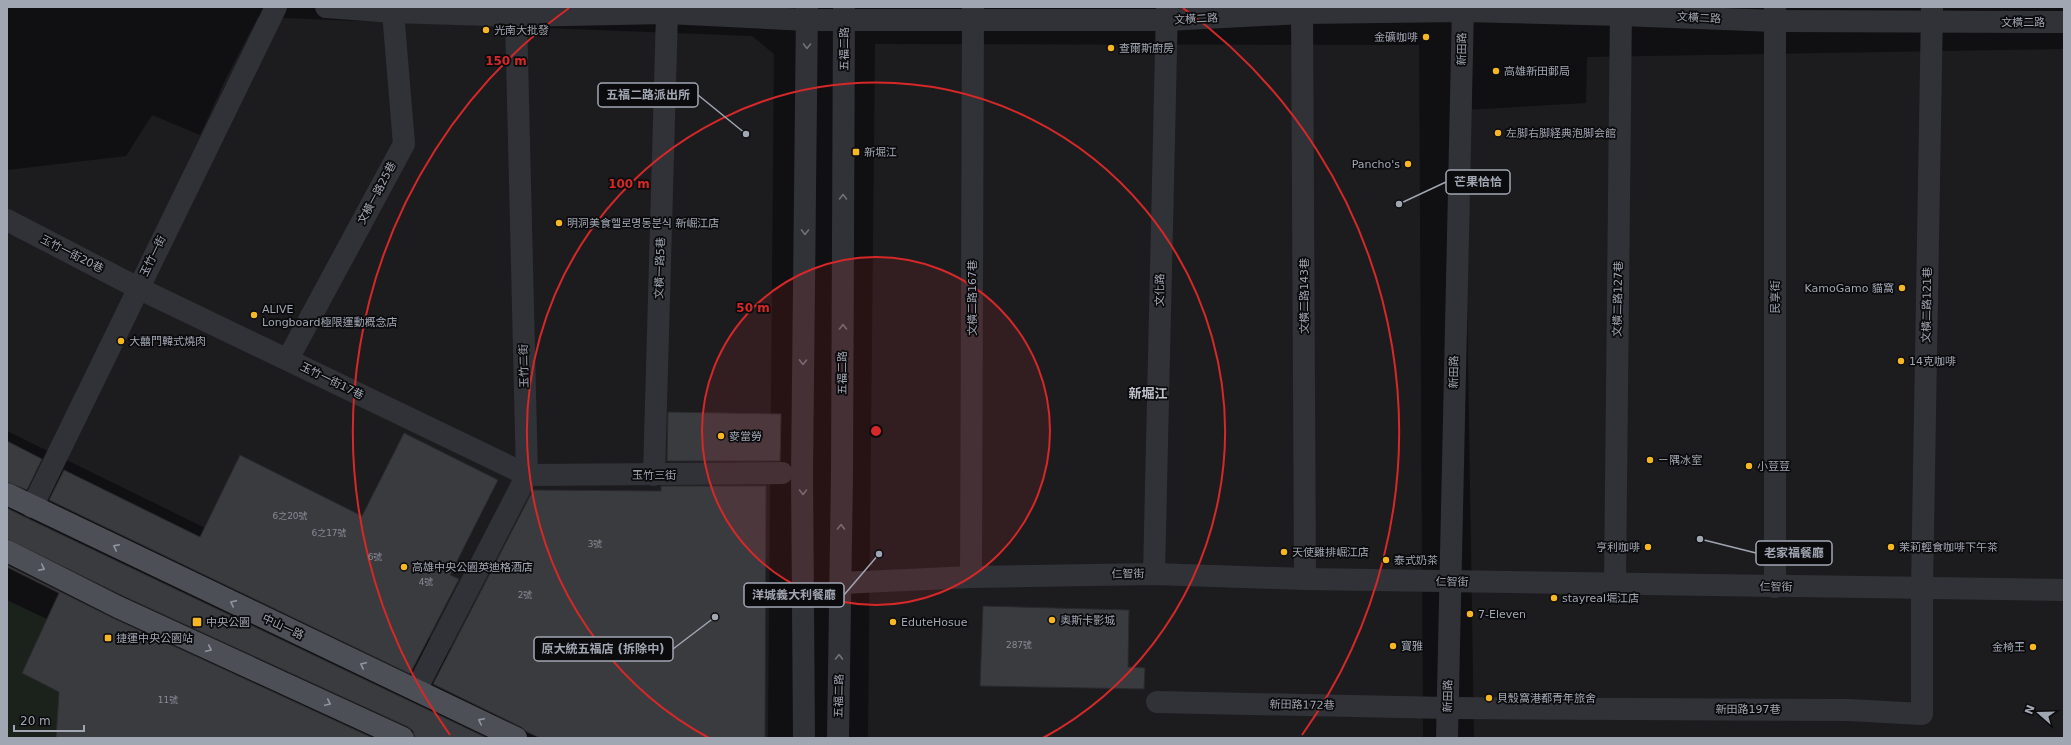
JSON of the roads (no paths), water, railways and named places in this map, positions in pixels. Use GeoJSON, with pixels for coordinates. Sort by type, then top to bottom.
{"type":"FeatureCollection","features":[{"type":"Feature","properties":{"kind":"main road","name":"中山一路"},"geometry":{"type":"LineString","coordinates":[[7,494],[516,738]]}},
{"type":"Feature","properties":{"kind":"main road"},"geometry":{"type":"LineString","coordinates":[[7,551],[118,607],[403,738]]}},
{"type":"Feature","properties":{"kind":"street","name":"玉竹一街"},"geometry":{"type":"LineString","coordinates":[[32,507],[276,7]]}},
{"type":"Feature","properties":{"kind":"street","name":"文橫二路"},"geometry":{"type":"LineString","coordinates":[[326,7],[393,12],[516,16],[666,13],[1167,14],[1302,10],[1463,9],[1775,14],[1932,14],[2064,22]]}},
{"type":"Feature","properties":{"kind":"street","name":"新田路"},"geometry":{"type":"LineString","coordinates":[[1447,738],[1449,582],[1463,9]]}},
{"type":"Feature","properties":{"kind":"street","name":"文橫二路143巷"},"geometry":{"type":"LineString","coordinates":[[1302,10],[1306,579]]}},
{"type":"Feature","properties":{"kind":"street","name":"文橫二路127巷"},"geometry":{"type":"LineString","coordinates":[[1615,583],[1621,11]]}},
{"type":"Feature","properties":{"kind":"street","name":"文橫一路25巷"},"geometry":{"type":"LineString","coordinates":[[288,359],[404,144],[393,12]]}},
{"type":"Feature","properties":{"kind":"street","name":"文橫一路5巷"},"geometry":{"type":"LineString","coordinates":[[654,475],[666,13]]}},
{"type":"Feature","properties":{"kind":"street"},"geometry":{"type":"LineString","coordinates":[[804,738],[802,466],[807,13]]}},
{"type":"Feature","properties":{"kind":"street","name":"五福二路"},"geometry":{"type":"LineString","coordinates":[[838,738],[841,583],[844,13]]}},
{"type":"Feature","properties":{"kind":"street","name":"文橫二路167巷"},"geometry":{"type":"LineString","coordinates":[[971,577],[973,14]]}},
{"type":"Feature","properties":{"kind":"street","name":"文化路"},"geometry":{"type":"LineString","coordinates":[[1154,574],[1167,14]]}},
{"type":"Feature","properties":{"kind":"street","name":"民享街"},"geometry":{"type":"LineString","coordinates":[[1775,14],[1775,587]]}},
{"type":"Feature","properties":{"kind":"street","name":"文橫二路121巷"},"geometry":{"type":"LineString","coordinates":[[1922,588],[1932,14]]}},
{"type":"Feature","properties":{"kind":"street","name":"玉竹二街"},"geometry":{"type":"LineString","coordinates":[[416,690],[527,475],[516,16]]}},
{"type":"Feature","properties":{"kind":"street","name":"玉竹一街20巷"},"geometry":{"type":"LineString","coordinates":[[7,220],[138,288]]}},
{"type":"Feature","properties":{"kind":"street","name":"玉竹一街17巷"},"geometry":{"type":"LineString","coordinates":[[138,288],[527,475]]}},
{"type":"Feature","properties":{"kind":"street","name":"玉竹三街"},"geometry":{"type":"LineString","coordinates":[[527,475],[782,473]]}},
{"type":"Feature","properties":{"kind":"street","name":"仁智街"},"geometry":{"type":"LineString","coordinates":[[841,583],[971,577],[1154,574],[1449,582],[2064,590]]}},
{"type":"Feature","properties":{"kind":"street","name":"新田路197巷"},"geometry":{"type":"LineString","coordinates":[[1447,708],[1849,710],[1922,714],[1922,588]]}},
{"type":"Feature","properties":{"kind":"street","name":"新田路172巷"},"geometry":{"type":"LineString","coordinates":[[1157,702],[1447,708]]}},
{"type":"Feature","properties":{"kind":"place","name":"光南大批發"},"geometry":{"type":"Point","coordinates":[486,30]}},
{"type":"Feature","properties":{"kind":"place","name":"金礦咖啡"},"geometry":{"type":"Point","coordinates":[1426,37]}},
{"type":"Feature","properties":{"kind":"place","name":"查爾斯廚房"},"geometry":{"type":"Point","coordinates":[1111,48]}},
{"type":"Feature","properties":{"kind":"place","name":"高雄新田郵局"},"geometry":{"type":"Point","coordinates":[1496,71]}},
{"type":"Feature","properties":{"kind":"place","name":"左脚右脚経典泡脚会館"},"geometry":{"type":"Point","coordinates":[1498,133]}},
{"type":"Feature","properties":{"kind":"place","name":"五福二路派出所"},"geometry":{"type":"Point","coordinates":[746,134]}},
{"type":"Feature","properties":{"kind":"place","name":"新堀江"},"geometry":{"type":"Point","coordinates":[856,152]}},
{"type":"Feature","properties":{"kind":"place","name":"Pancho's"},"geometry":{"type":"Point","coordinates":[1408,164]}},
{"type":"Feature","properties":{"kind":"place","name":"芒果恰恰"},"geometry":{"type":"Point","coordinates":[1399,204]}},
{"type":"Feature","properties":{"kind":"place","name":"明洞美食헬로명동분식 新崛江店"},"geometry":{"type":"Point","coordinates":[559,223]}},
{"type":"Feature","properties":{"kind":"place","name":"KamoGamo 貓窩"},"geometry":{"type":"Point","coordinates":[1902,288]}},
{"type":"Feature","properties":{"kind":"place","name":"ALIVE Longboard極限運動概念店"},"geometry":{"type":"Point","coordinates":[254,315]}},
{"type":"Feature","properties":{"kind":"place","name":"大囍門韓式燒肉"},"geometry":{"type":"Point","coordinates":[121,341]}},
{"type":"Feature","properties":{"kind":"place","name":"14克咖啡"},"geometry":{"type":"Point","coordinates":[1901,361]}},
{"type":"Feature","properties":{"kind":"place","name":"麥當勞"},"geometry":{"type":"Point","coordinates":[721,436]}},
{"type":"Feature","properties":{"kind":"place","name":"ㄧ隅冰室"},"geometry":{"type":"Point","coordinates":[1650,460]}},
{"type":"Feature","properties":{"kind":"place","name":"小荳荳"},"geometry":{"type":"Point","coordinates":[1749,466]}},
{"type":"Feature","properties":{"kind":"place","name":"老家福餐廳"},"geometry":{"type":"Point","coordinates":[1700,539]}},
{"type":"Feature","properties":{"kind":"place","name":"亨利咖啡"},"geometry":{"type":"Point","coordinates":[1648,547]}},
{"type":"Feature","properties":{"kind":"place","name":"茉莉輕食咖啡下午茶"},"geometry":{"type":"Point","coordinates":[1891,547]}},
{"type":"Feature","properties":{"kind":"place","name":"天使雞排崛江店"},"geometry":{"type":"Point","coordinates":[1284,552]}},
{"type":"Feature","properties":{"kind":"place","name":"洋城義大利餐廳"},"geometry":{"type":"Point","coordinates":[879,554]}},
{"type":"Feature","properties":{"kind":"place","name":"泰式奶茶"},"geometry":{"type":"Point","coordinates":[1386,560]}},
{"type":"Feature","properties":{"kind":"place","name":"高雄中央公園英迪格酒店"},"geometry":{"type":"Point","coordinates":[404,567]}},
{"type":"Feature","properties":{"kind":"place","name":"stayreal堀江店"},"geometry":{"type":"Point","coordinates":[1554,598]}},
{"type":"Feature","properties":{"kind":"place","name":"7-Eleven"},"geometry":{"type":"Point","coordinates":[1470,614]}},
{"type":"Feature","properties":{"kind":"place","name":"原大統五福店 (拆除中)"},"geometry":{"type":"Point","coordinates":[715,617]}},
{"type":"Feature","properties":{"kind":"place","name":"奧斯卡影城"},"geometry":{"type":"Point","coordinates":[1052,620]}},
{"type":"Feature","properties":{"kind":"place","name":"中央公園"},"geometry":{"type":"Point","coordinates":[197,622]}},
{"type":"Feature","properties":{"kind":"place","name":"EduteHosue"},"geometry":{"type":"Point","coordinates":[893,622]}},
{"type":"Feature","properties":{"kind":"place","name":"捷運中央公園站"},"geometry":{"type":"Point","coordinates":[108,638]}},
{"type":"Feature","properties":{"kind":"place","name":"寶雅"},"geometry":{"type":"Point","coordinates":[1393,646]}},
{"type":"Feature","properties":{"kind":"place","name":"金椅王"},"geometry":{"type":"Point","coordinates":[2033,647]}},
{"type":"Feature","properties":{"kind":"place","name":"貝殼窩港都青年旅舍"},"geometry":{"type":"Point","coordinates":[1489,698]}},
{"type":"Feature","properties":{"kind":"district","name":"新堀江"},"geometry":{"type":"Point","coordinates":[1148,393]}}]}
